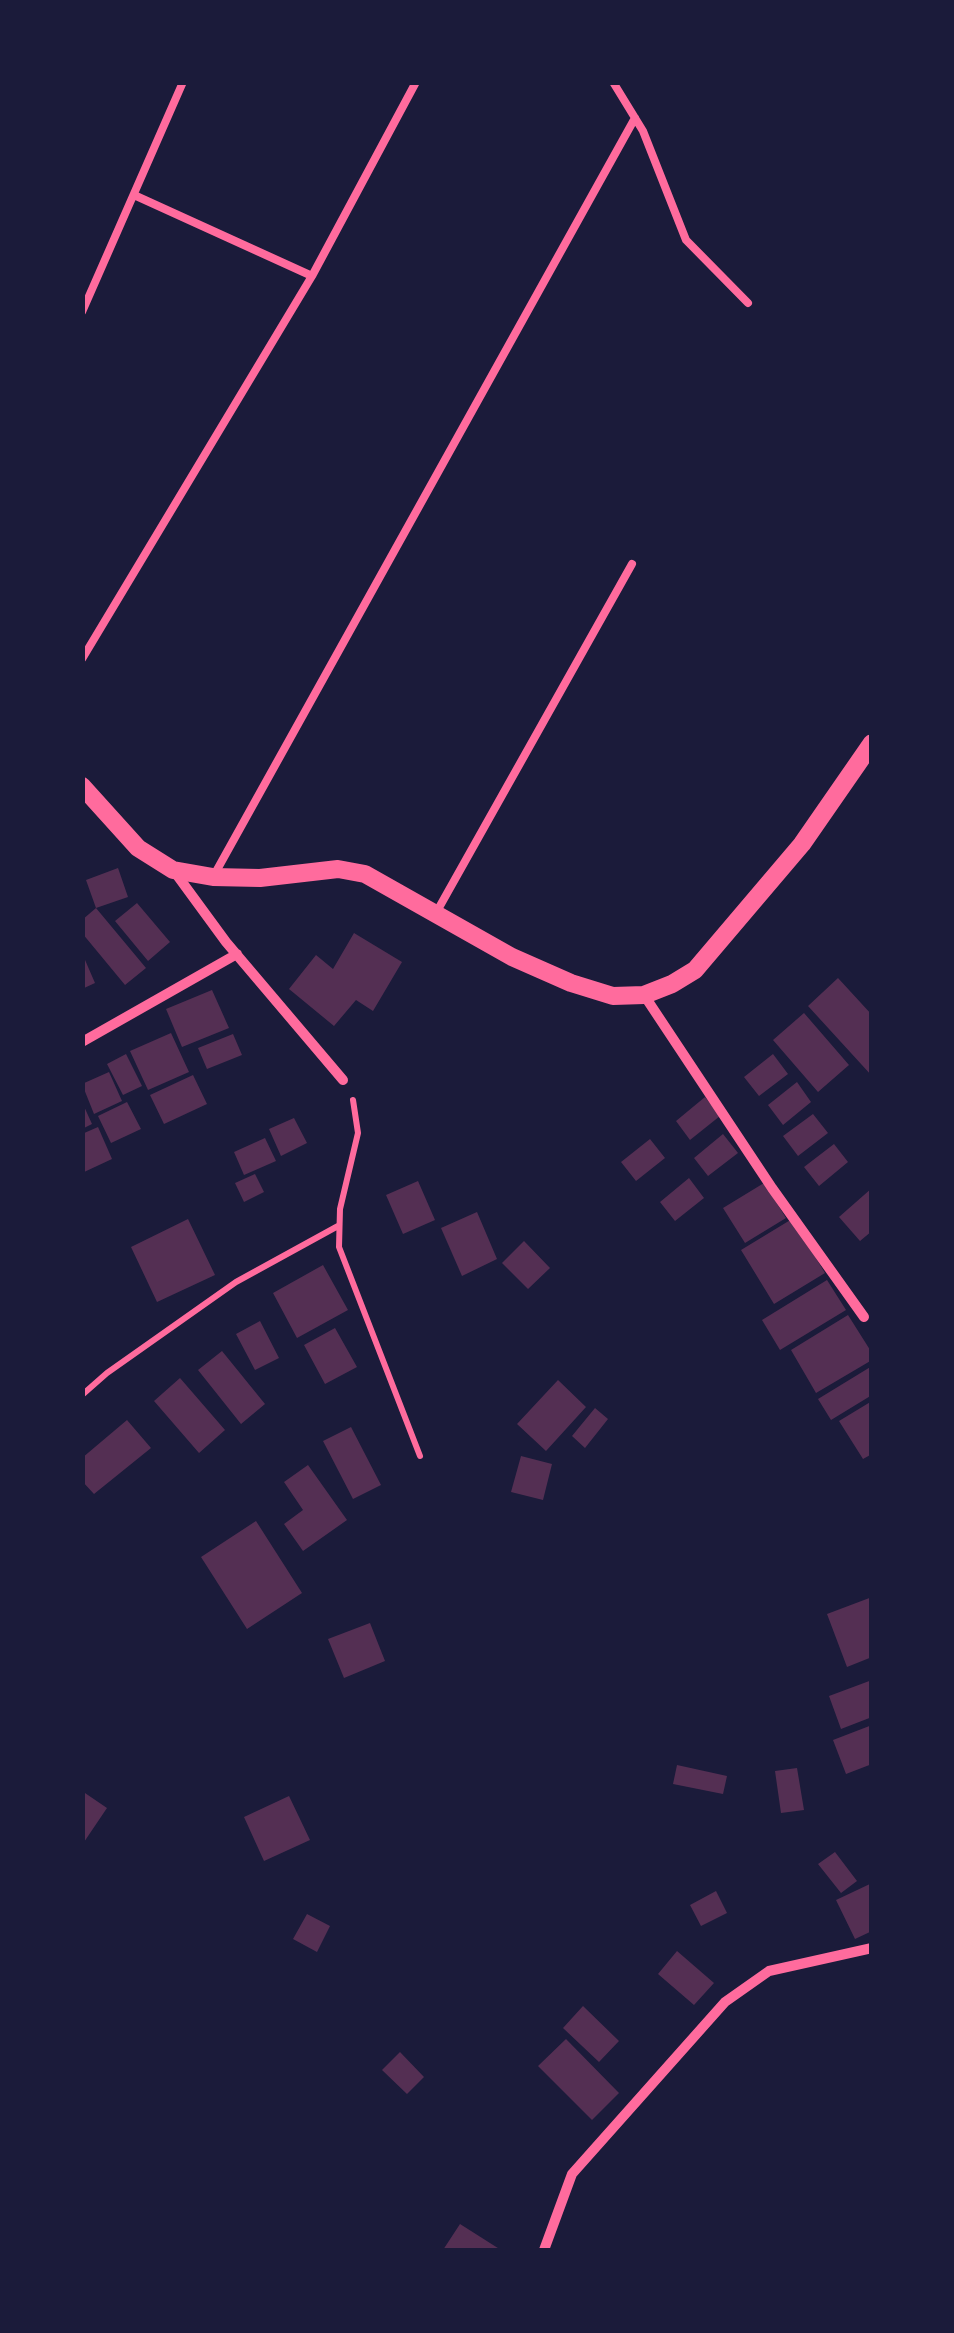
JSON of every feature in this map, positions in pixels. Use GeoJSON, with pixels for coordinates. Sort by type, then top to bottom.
{"type":"FeatureCollection","features":[{"type":"Feature","properties":{"kind":"street"},"geometry":{"type":"LineString","coordinates":[[173,870],[260,878],[338,869],[365,874],[512,957],[571,983],[612,996],[644,996],[695,970],[802,844],[872,744]]}},
{"type":"Feature","properties":{"kind":"street"},"geometry":{"type":"LineString","coordinates":[[82,786],[138,848],[173,870],[237,954],[343,1080]]}},
{"type":"Feature","properties":{"kind":"street"},"geometry":{"type":"LineString","coordinates":[[82,1042],[237,954]]}},
{"type":"Feature","properties":{"kind":"street"},"geometry":{"type":"LineString","coordinates":[[644,996],[864,1317]]}},
{"type":"Feature","properties":{"kind":"street"},"geometry":{"type":"LineString","coordinates":[[544,2250],[572,2174],[725,2002],[769,1971],[872,1948]]}},
{"type":"Feature","properties":{"kind":"lane"},"geometry":{"type":"LineString","coordinates":[[82,312],[183,82]]}},
{"type":"Feature","properties":{"kind":"lane"},"geometry":{"type":"LineString","coordinates":[[82,659],[312,276],[416,82]]}},
{"type":"Feature","properties":{"kind":"lane"},"geometry":{"type":"LineString","coordinates":[[612,82],[643,131],[686,240],[748,302]]}},
{"type":"Feature","properties":{"kind":"lane"},"geometry":{"type":"LineString","coordinates":[[213,876],[635,118]]}},
{"type":"Feature","properties":{"kind":"lane"},"geometry":{"type":"LineString","coordinates":[[134,195],[312,276]]}},
{"type":"Feature","properties":{"kind":"lane"},"geometry":{"type":"LineString","coordinates":[[436,914],[632,564]]}},
{"type":"Feature","properties":{"kind":"path"},"geometry":{"type":"LineString","coordinates":[[343,1080],[356,1110],[358,1133],[338,1226],[339,1248],[420,1456]]}},
{"type":"Feature","properties":{"kind":"path"},"geometry":{"type":"LineString","coordinates":[[82,1395],[236,1282],[338,1226]]}},
{"type":"Feature","properties":{"kind":"building"},"geometry":{"type":"Polygon","coordinates":[[[118,868],[128,897],[96,908],[86,880],[118,868]]]}},
{"type":"Feature","properties":{"kind":"building"},"geometry":{"type":"Polygon","coordinates":[[[137,903],[170,942],[148,961],[115,921],[137,903]]]}},
{"type":"Feature","properties":{"kind":"building"},"geometry":{"type":"Polygon","coordinates":[[[96,908],[146,968],[125,985],[82,933],[82,920],[96,908]]]}},
{"type":"Feature","properties":{"kind":"building"},"geometry":{"type":"Polygon","coordinates":[[[354,933],[402,962],[373,1011],[356,1000],[334,1026],[289,989],[316,955],[333,969],[354,933]]]}},
{"type":"Feature","properties":{"kind":"building"},"geometry":{"type":"Polygon","coordinates":[[[82,953],[95,983],[82,989],[82,953]]]}},
{"type":"Feature","properties":{"kind":"building"},"geometry":{"type":"Polygon","coordinates":[[[838,978],[872,1015],[872,1076],[808,1006],[838,978]]]}},
{"type":"Feature","properties":{"kind":"building"},"geometry":{"type":"Polygon","coordinates":[[[212,990],[229,1028],[182,1047],[166,1009],[212,990]]]}},
{"type":"Feature","properties":{"kind":"building"},"geometry":{"type":"Polygon","coordinates":[[[804,1013],[849,1065],[818,1092],[773,1040],[804,1013]]]}},
{"type":"Feature","properties":{"kind":"building"},"geometry":{"type":"Polygon","coordinates":[[[171,1033],[189,1072],[148,1090],[130,1051],[171,1033]]]}},
{"type":"Feature","properties":{"kind":"building"},"geometry":{"type":"Polygon","coordinates":[[[233,1034],[242,1055],[207,1069],[198,1048],[233,1034]]]}},
{"type":"Feature","properties":{"kind":"building"},"geometry":{"type":"Polygon","coordinates":[[[126,1054],[142,1086],[123,1095],[107,1064],[126,1054]]]}},
{"type":"Feature","properties":{"kind":"building"},"geometry":{"type":"Polygon","coordinates":[[[773,1054],[788,1074],[759,1096],[744,1077],[773,1054]]]}},
{"type":"Feature","properties":{"kind":"building"},"geometry":{"type":"Polygon","coordinates":[[[109,1072],[122,1101],[94,1114],[82,1084],[109,1072]]]}},
{"type":"Feature","properties":{"kind":"building"},"geometry":{"type":"Polygon","coordinates":[[[193,1075],[207,1104],[164,1124],[150,1095],[193,1075]]]}},
{"type":"Feature","properties":{"kind":"building"},"geometry":{"type":"Polygon","coordinates":[[[797,1082],[811,1102],[783,1125],[768,1105],[797,1082]]]}},
{"type":"Feature","properties":{"kind":"building"},"geometry":{"type":"Polygon","coordinates":[[[705,1097],[720,1116],[690,1140],[676,1121],[705,1097]]]}},
{"type":"Feature","properties":{"kind":"building"},"geometry":{"type":"Polygon","coordinates":[[[82,1102],[92,1124],[82,1129],[82,1102]]]}},
{"type":"Feature","properties":{"kind":"building"},"geometry":{"type":"Polygon","coordinates":[[[127,1102],[141,1129],[111,1143],[98,1116],[127,1102]]]}},
{"type":"Feature","properties":{"kind":"building"},"geometry":{"type":"Polygon","coordinates":[[[813,1114],[828,1133],[798,1156],[783,1136],[813,1114]]]}},
{"type":"Feature","properties":{"kind":"building"},"geometry":{"type":"Polygon","coordinates":[[[294,1118],[307,1143],[281,1156],[269,1129],[294,1118]]]}},
{"type":"Feature","properties":{"kind":"building"},"geometry":{"type":"Polygon","coordinates":[[[98,1127],[112,1159],[82,1173],[82,1134],[98,1127]]]}},
{"type":"Feature","properties":{"kind":"building"},"geometry":{"type":"Polygon","coordinates":[[[723,1134],[738,1153],[708,1176],[694,1158],[723,1134]]]}},
{"type":"Feature","properties":{"kind":"building"},"geometry":{"type":"Polygon","coordinates":[[[265,1138],[276,1161],[244,1175],[234,1152],[265,1138]]]}},
{"type":"Feature","properties":{"kind":"building"},"geometry":{"type":"Polygon","coordinates":[[[650,1139],[665,1158],[636,1181],[621,1162],[650,1139]]]}},
{"type":"Feature","properties":{"kind":"building"},"geometry":{"type":"Polygon","coordinates":[[[834,1144],[848,1162],[819,1186],[804,1167],[834,1144]]]}},
{"type":"Feature","properties":{"kind":"building"},"geometry":{"type":"Polygon","coordinates":[[[255,1174],[264,1192],[244,1202],[235,1183],[255,1174]]]}},
{"type":"Feature","properties":{"kind":"building"},"geometry":{"type":"Polygon","coordinates":[[[689,1178],[704,1198],[675,1221],[660,1202],[689,1178]]]}},
{"type":"Feature","properties":{"kind":"building"},"geometry":{"type":"Polygon","coordinates":[[[418,1181],[435,1220],[403,1234],[386,1195],[418,1181]]]}},
{"type":"Feature","properties":{"kind":"building"},"geometry":{"type":"Polygon","coordinates":[[[764,1183],[786,1218],[745,1243],[723,1208],[764,1183]]]}},
{"type":"Feature","properties":{"kind":"building"},"geometry":{"type":"Polygon","coordinates":[[[872,1188],[872,1231],[860,1241],[839,1217],[872,1188]]]}},
{"type":"Feature","properties":{"kind":"building"},"geometry":{"type":"Polygon","coordinates":[[[477,1212],[497,1259],[462,1276],[441,1228],[477,1212]]]}},
{"type":"Feature","properties":{"kind":"building"},"geometry":{"type":"Polygon","coordinates":[[[188,1219],[215,1275],[157,1302],[131,1247],[188,1219]]]}},
{"type":"Feature","properties":{"kind":"building"},"geometry":{"type":"Polygon","coordinates":[[[792,1219],[825,1273],[774,1304],[741,1250],[792,1219]]]}},
{"type":"Feature","properties":{"kind":"building"},"geometry":{"type":"Polygon","coordinates":[[[524,1241],[550,1268],[528,1289],[502,1263],[524,1241]]]}},
{"type":"Feature","properties":{"kind":"building"},"geometry":{"type":"Polygon","coordinates":[[[323,1265],[348,1310],[297,1338],[273,1293],[323,1265]]]}},
{"type":"Feature","properties":{"kind":"building"},"geometry":{"type":"Polygon","coordinates":[[[827,1280],[846,1310],[780,1350],[762,1320],[827,1280]]]}},
{"type":"Feature","properties":{"kind":"building"},"geometry":{"type":"Polygon","coordinates":[[[848,1315],[872,1353],[872,1360],[816,1393],[791,1350],[848,1315]]]}},
{"type":"Feature","properties":{"kind":"building"},"geometry":{"type":"Polygon","coordinates":[[[260,1321],[279,1358],[255,1370],[236,1334],[260,1321]]]}},
{"type":"Feature","properties":{"kind":"building"},"geometry":{"type":"Polygon","coordinates":[[[335,1328],[357,1367],[325,1384],[304,1345],[335,1328]]]}},
{"type":"Feature","properties":{"kind":"building"},"geometry":{"type":"Polygon","coordinates":[[[222,1351],[265,1404],[241,1424],[198,1370],[222,1351]]]}},
{"type":"Feature","properties":{"kind":"building"},"geometry":{"type":"Polygon","coordinates":[[[872,1366],[872,1395],[831,1420],[818,1399],[872,1366]]]}},
{"type":"Feature","properties":{"kind":"building"},"geometry":{"type":"Polygon","coordinates":[[[180,1378],[225,1430],[199,1453],[154,1401],[180,1378]]]}},
{"type":"Feature","properties":{"kind":"building"},"geometry":{"type":"Polygon","coordinates":[[[558,1380],[586,1407],[546,1451],[517,1424],[558,1380]]]}},
{"type":"Feature","properties":{"kind":"building"},"geometry":{"type":"Polygon","coordinates":[[[872,1401],[872,1454],[863,1459],[839,1421],[872,1401]]]}},
{"type":"Feature","properties":{"kind":"building"},"geometry":{"type":"Polygon","coordinates":[[[595,1408],[608,1419],[585,1448],[572,1436],[595,1408]]]}},
{"type":"Feature","properties":{"kind":"building"},"geometry":{"type":"Polygon","coordinates":[[[127,1420],[151,1448],[94,1494],[82,1481],[82,1458],[127,1420]]]}},
{"type":"Feature","properties":{"kind":"building"},"geometry":{"type":"Polygon","coordinates":[[[351,1427],[381,1485],[353,1499],[323,1441],[351,1427]]]}},
{"type":"Feature","properties":{"kind":"building"},"geometry":{"type":"Polygon","coordinates":[[[521,1456],[552,1464],[543,1500],[511,1492],[521,1456]]]}},
{"type":"Feature","properties":{"kind":"building"},"geometry":{"type":"Polygon","coordinates":[[[308,1465],[347,1520],[303,1551],[284,1524],[303,1510],[284,1482],[308,1465]]]}},
{"type":"Feature","properties":{"kind":"building"},"geometry":{"type":"Polygon","coordinates":[[[256,1521],[302,1593],[247,1629],[201,1557],[256,1521]]]}},
{"type":"Feature","properties":{"kind":"building"},"geometry":{"type":"Polygon","coordinates":[[[872,1597],[872,1657],[847,1667],[827,1614],[872,1597]]]}},
{"type":"Feature","properties":{"kind":"building"},"geometry":{"type":"Polygon","coordinates":[[[370,1623],[385,1661],[344,1678],[328,1639],[370,1623]]]}},
{"type":"Feature","properties":{"kind":"building"},"geometry":{"type":"Polygon","coordinates":[[[872,1680],[872,1717],[841,1729],[829,1696],[872,1680]]]}},
{"type":"Feature","properties":{"kind":"building"},"geometry":{"type":"Polygon","coordinates":[[[872,1725],[872,1764],[846,1774],[833,1740],[872,1725]]]}},
{"type":"Feature","properties":{"kind":"building"},"geometry":{"type":"Polygon","coordinates":[[[677,1765],[727,1776],[723,1794],[673,1784],[677,1765]]]}},
{"type":"Feature","properties":{"kind":"building"},"geometry":{"type":"Polygon","coordinates":[[[797,1768],[804,1810],[781,1813],[775,1771],[797,1768]]]}},
{"type":"Feature","properties":{"kind":"building"},"geometry":{"type":"Polygon","coordinates":[[[82,1791],[107,1808],[82,1845],[82,1791]]]}},
{"type":"Feature","properties":{"kind":"building"},"geometry":{"type":"Polygon","coordinates":[[[289,1796],[310,1840],[264,1861],[244,1817],[289,1796]]]}},
{"type":"Feature","properties":{"kind":"building"},"geometry":{"type":"Polygon","coordinates":[[[835,1852],[857,1881],[841,1893],[818,1864],[835,1852]]]}},
{"type":"Feature","properties":{"kind":"building"},"geometry":{"type":"Polygon","coordinates":[[[872,1883],[872,1931],[855,1939],[836,1900],[872,1883]]]}},
{"type":"Feature","properties":{"kind":"building"},"geometry":{"type":"Polygon","coordinates":[[[716,1891],[727,1913],[701,1926],[690,1905],[716,1891]]]}},
{"type":"Feature","properties":{"kind":"building"},"geometry":{"type":"Polygon","coordinates":[[[307,1914],[330,1926],[317,1952],[293,1939],[307,1914]]]}},
{"type":"Feature","properties":{"kind":"building"},"geometry":{"type":"Polygon","coordinates":[[[677,1951],[714,1983],[694,2005],[658,1974],[677,1951]]]}},
{"type":"Feature","properties":{"kind":"building"},"geometry":{"type":"Polygon","coordinates":[[[583,2006],[619,2041],[599,2062],[563,2028],[583,2006]]]}},
{"type":"Feature","properties":{"kind":"building"},"geometry":{"type":"Polygon","coordinates":[[[566,2039],[619,2093],[592,2120],[538,2066],[566,2039]]]}},
{"type":"Feature","properties":{"kind":"building"},"geometry":{"type":"Polygon","coordinates":[[[400,2052],[424,2077],[407,2094],[382,2070],[400,2052]]]}},
{"type":"Feature","properties":{"kind":"building"},"geometry":{"type":"Polygon","coordinates":[[[460,2224],[501,2250],[443,2250],[460,2224]]]}}]}
